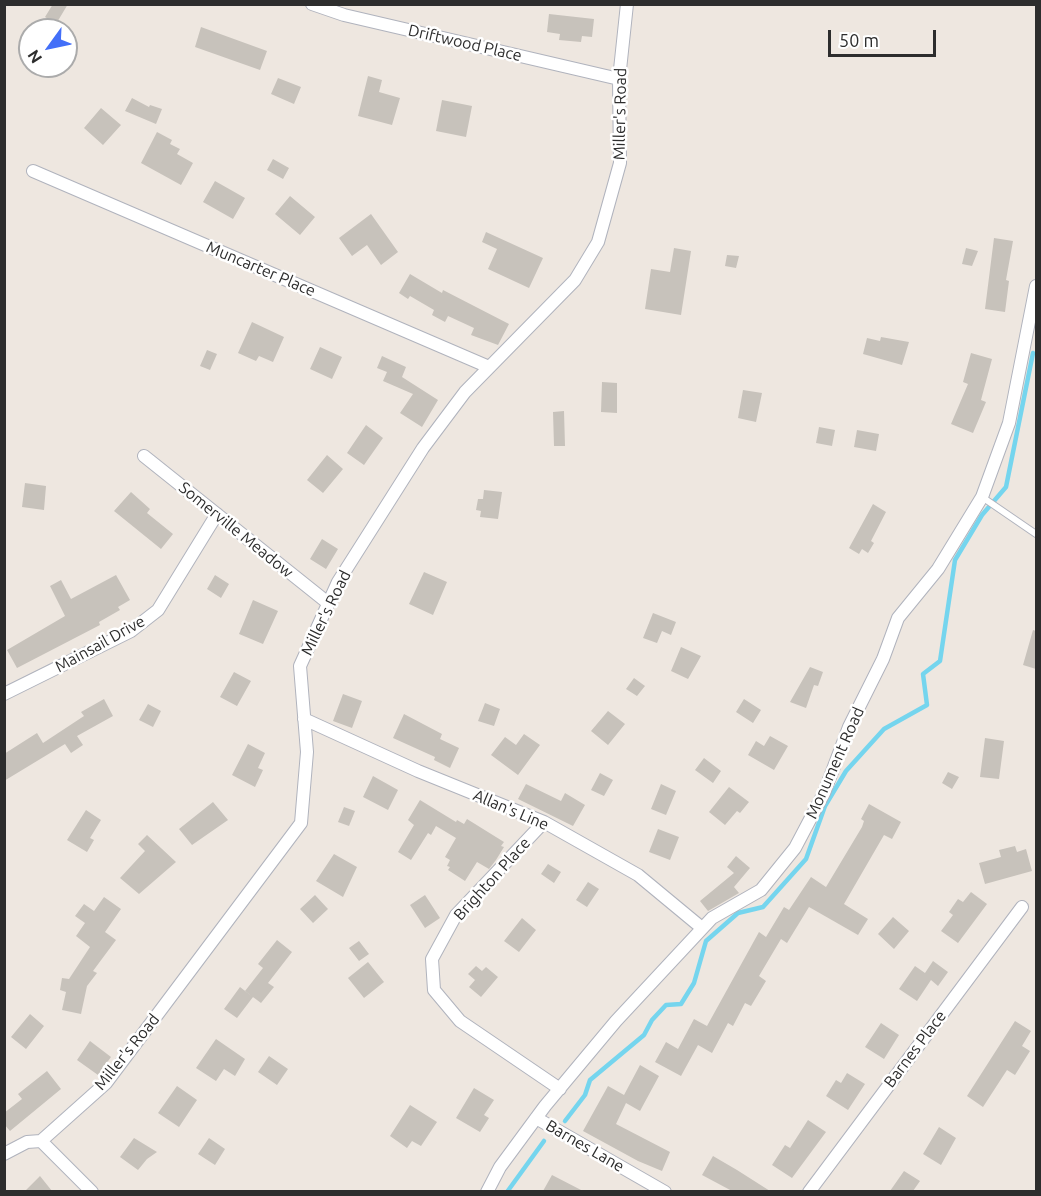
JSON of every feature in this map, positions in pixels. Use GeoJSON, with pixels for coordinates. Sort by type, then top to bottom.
{"type":"FeatureCollection","features":[{"type":"Feature","properties":{"kind":"street","name":"Driftwood Place"},"geometry":{"type":"LineString","coordinates":[[312,4],[344,15],[619,79]]}},
{"type":"Feature","properties":{"kind":"street","name":"Miller's Road"},"geometry":{"type":"LineString","coordinates":[[4,1154],[27,1142],[41,1141],[106,1083],[301,823],[308,752],[300,666],[338,582],[423,448],[465,392],[575,280],[598,242],[621,164],[619,79],[627,4]]}},
{"type":"Feature","properties":{"kind":"street","name":"Muncarter Place"},"geometry":{"type":"LineString","coordinates":[[33,171],[489,367]]}},
{"type":"Feature","properties":{"kind":"street","name":"Monument Road"},"geometry":{"type":"LineString","coordinates":[[487,1191],[500,1167],[536,1118],[616,1021],[712,918],[761,890],[795,848],[824,793],[849,727],[883,659],[898,618],[938,569],[982,497],[1009,423],[1033,334],[1036,286]]}},
{"type":"Feature","properties":{"kind":"street","name":"Somerville Meadow"},"geometry":{"type":"LineString","coordinates":[[144,456],[328,603]]}},
{"type":"Feature","properties":{"kind":"street","name":"Mainsail Drive"},"geometry":{"type":"LineString","coordinates":[[4,694],[131,631],[158,610],[217,514]]}},
{"type":"Feature","properties":{"kind":"street","name":"Allan's Line"},"geometry":{"type":"LineString","coordinates":[[304,719],[418,771],[544,822],[638,875],[702,928]]}},
{"type":"Feature","properties":{"kind":"street","name":"Brighton Place"},"geometry":{"type":"LineString","coordinates":[[544,822],[456,915],[432,958],[433,979],[434,990],[460,1021],[560,1089]]}},
{"type":"Feature","properties":{"kind":"street","name":"Barnes Place"},"geometry":{"type":"LineString","coordinates":[[809,1191],[1022,907]]}},
{"type":"Feature","properties":{"kind":"street","name":"Barnes Lane"},"geometry":{"type":"LineString","coordinates":[[536,1118],[665,1191]]}},
{"type":"Feature","properties":{"kind":"street"},"geometry":{"type":"LineString","coordinates":[[41,1141],[92,1191]]}},
{"type":"Feature","properties":{"kind":"lane"},"geometry":{"type":"LineString","coordinates":[[982,497],[1036,534]]}},
{"type":"Feature","properties":{"kind":"building"},"geometry":{"type":"Polygon","coordinates":[[[53,4],[68,4],[60,18],[45,17],[53,4]]]}},
{"type":"Feature","properties":{"kind":"building"},"geometry":{"type":"Polygon","coordinates":[[[549,14],[594,19],[592,37],[582,36],[581,42],[559,40],[560,34],[547,32],[549,14]]]}},
{"type":"Feature","properties":{"kind":"building"},"geometry":{"type":"Polygon","coordinates":[[[201,27],[267,51],[260,70],[195,47],[201,27]]]}},
{"type":"Feature","properties":{"kind":"building"},"geometry":{"type":"Polygon","coordinates":[[[368,76],[382,80],[379,92],[400,98],[392,125],[358,116],[368,76]]]}},
{"type":"Feature","properties":{"kind":"building"},"geometry":{"type":"Polygon","coordinates":[[[278,78],[301,87],[294,104],[271,94],[278,78]]]}},
{"type":"Feature","properties":{"kind":"building"},"geometry":{"type":"Polygon","coordinates":[[[132,98],[149,107],[150,105],[162,109],[156,124],[125,111],[132,98]]]}},
{"type":"Feature","properties":{"kind":"building"},"geometry":{"type":"Polygon","coordinates":[[[442,100],[472,106],[466,137],[436,131],[442,100]]]}},
{"type":"Feature","properties":{"kind":"building"},"geometry":{"type":"Polygon","coordinates":[[[101,108],[121,125],[103,145],[84,128],[101,108]]]}},
{"type":"Feature","properties":{"kind":"building"},"geometry":{"type":"Polygon","coordinates":[[[157,132],[172,140],[170,144],[180,149],[177,154],[193,163],[181,185],[141,163],[157,132]]]}},
{"type":"Feature","properties":{"kind":"building"},"geometry":{"type":"Polygon","coordinates":[[[273,159],[289,168],[283,179],[267,170],[273,159]]]}},
{"type":"Feature","properties":{"kind":"building"},"geometry":{"type":"Polygon","coordinates":[[[215,181],[245,198],[233,219],[203,202],[215,181]]]}},
{"type":"Feature","properties":{"kind":"building"},"geometry":{"type":"Polygon","coordinates":[[[290,196],[315,217],[300,235],[275,214],[290,196]]]}},
{"type":"Feature","properties":{"kind":"building"},"geometry":{"type":"Polygon","coordinates":[[[371,214],[398,252],[381,265],[367,245],[352,256],[339,238],[371,214]]]}},
{"type":"Feature","properties":{"kind":"building"},"geometry":{"type":"Polygon","coordinates":[[[486,232],[543,258],[529,288],[488,269],[497,249],[482,242],[486,232]]]}},
{"type":"Feature","properties":{"kind":"building"},"geometry":{"type":"Polygon","coordinates":[[[994,238],[1013,241],[1006,280],[1009,281],[1005,312],[985,309],[994,238]]]}},
{"type":"Feature","properties":{"kind":"building"},"geometry":{"type":"Polygon","coordinates":[[[674,248],[691,251],[681,315],[645,309],[651,269],[670,272],[674,248]]]}},
{"type":"Feature","properties":{"kind":"building"},"geometry":{"type":"Polygon","coordinates":[[[966,248],[978,251],[972,266],[962,264],[966,248]]]}},
{"type":"Feature","properties":{"kind":"building"},"geometry":{"type":"Polygon","coordinates":[[[727,255],[739,256],[736,268],[725,266],[727,255]]]}},
{"type":"Feature","properties":{"kind":"building"},"geometry":{"type":"Polygon","coordinates":[[[410,274],[442,293],[443,290],[509,324],[498,345],[471,335],[474,328],[448,316],[445,322],[432,315],[434,310],[410,296],[408,299],[399,293],[410,274]]]}},
{"type":"Feature","properties":{"kind":"building"},"geometry":{"type":"Polygon","coordinates":[[[252,322],[284,337],[273,362],[259,356],[256,361],[238,353],[252,322]]]}},
{"type":"Feature","properties":{"kind":"building"},"geometry":{"type":"Polygon","coordinates":[[[881,337],[909,342],[902,365],[863,354],[867,338],[880,341],[881,337]]]}},
{"type":"Feature","properties":{"kind":"building"},"geometry":{"type":"Polygon","coordinates":[[[320,347],[342,357],[332,379],[310,369],[320,347]]]}},
{"type":"Feature","properties":{"kind":"building"},"geometry":{"type":"Polygon","coordinates":[[[207,350],[217,354],[210,370],[200,366],[207,350]]]}},
{"type":"Feature","properties":{"kind":"building"},"geometry":{"type":"Polygon","coordinates":[[[971,353],[992,359],[981,400],[986,402],[973,433],[951,424],[968,384],[963,382],[971,353]]]}},
{"type":"Feature","properties":{"kind":"building"},"geometry":{"type":"Polygon","coordinates":[[[382,356],[406,367],[402,377],[438,400],[422,427],[400,413],[413,394],[383,381],[387,372],[377,368],[382,356]]]}},
{"type":"Feature","properties":{"kind":"building"},"geometry":{"type":"Polygon","coordinates":[[[602,382],[617,383],[617,413],[601,412],[602,382]]]}},
{"type":"Feature","properties":{"kind":"building"},"geometry":{"type":"Polygon","coordinates":[[[743,390],[762,393],[756,422],[738,418],[743,390]]]}},
{"type":"Feature","properties":{"kind":"building"},"geometry":{"type":"Polygon","coordinates":[[[564,411],[565,446],[554,446],[553,412],[564,411]]]}},
{"type":"Feature","properties":{"kind":"building"},"geometry":{"type":"Polygon","coordinates":[[[366,425],[383,438],[364,465],[347,453],[366,425]]]}},
{"type":"Feature","properties":{"kind":"building"},"geometry":{"type":"Polygon","coordinates":[[[819,427],[835,430],[832,446],[816,443],[819,427]]]}},
{"type":"Feature","properties":{"kind":"building"},"geometry":{"type":"Polygon","coordinates":[[[857,430],[879,434],[876,451],[854,447],[857,430]]]}},
{"type":"Feature","properties":{"kind":"building"},"geometry":{"type":"Polygon","coordinates":[[[327,455],[343,469],[323,493],[307,480],[327,455]]]}},
{"type":"Feature","properties":{"kind":"building"},"geometry":{"type":"Polygon","coordinates":[[[25,483],[46,486],[44,510],[22,507],[25,483]]]}},
{"type":"Feature","properties":{"kind":"building"},"geometry":{"type":"Polygon","coordinates":[[[484,490],[502,492],[498,519],[480,517],[481,511],[476,510],[478,499],[483,499],[484,490]]]}},
{"type":"Feature","properties":{"kind":"building"},"geometry":{"type":"Polygon","coordinates":[[[131,492],[150,509],[147,513],[173,534],[161,549],[114,511],[131,492]]]}},
{"type":"Feature","properties":{"kind":"building"},"geometry":{"type":"Polygon","coordinates":[[[873,504],[886,512],[871,541],[874,543],[868,553],[862,549],[859,554],[849,548],[873,504]]]}},
{"type":"Feature","properties":{"kind":"building"},"geometry":{"type":"Polygon","coordinates":[[[322,539],[338,549],[326,569],[310,559],[322,539]]]}},
{"type":"Feature","properties":{"kind":"building"},"geometry":{"type":"Polygon","coordinates":[[[424,572],[447,582],[433,615],[409,604],[424,572]]]}},
{"type":"Feature","properties":{"kind":"building"},"geometry":{"type":"Polygon","coordinates":[[[116,575],[130,600],[118,607],[120,610],[99,622],[100,625],[17,668],[7,650],[65,616],[50,586],[61,580],[71,599],[116,575]]]}},
{"type":"Feature","properties":{"kind":"building"},"geometry":{"type":"Polygon","coordinates":[[[215,575],[229,584],[221,598],[207,589],[215,575]]]}},
{"type":"Feature","properties":{"kind":"building"},"geometry":{"type":"Polygon","coordinates":[[[253,600],[278,611],[263,644],[239,634],[253,600]]]}},
{"type":"Feature","properties":{"kind":"building"},"geometry":{"type":"Polygon","coordinates":[[[653,613],[676,622],[671,635],[662,631],[657,643],[643,638],[653,613]]]}},
{"type":"Feature","properties":{"kind":"building"},"geometry":{"type":"Polygon","coordinates":[[[1033,630],[1036,631],[1036,669],[1023,665],[1033,630]]]}},
{"type":"Feature","properties":{"kind":"building"},"geometry":{"type":"Polygon","coordinates":[[[681,647],[701,656],[688,679],[671,671],[681,647]]]}},
{"type":"Feature","properties":{"kind":"building"},"geometry":{"type":"Polygon","coordinates":[[[810,667],[823,672],[818,686],[814,685],[806,708],[790,702],[810,667]]]}},
{"type":"Feature","properties":{"kind":"building"},"geometry":{"type":"Polygon","coordinates":[[[234,672],[251,681],[237,706],[220,697],[234,672]]]}},
{"type":"Feature","properties":{"kind":"building"},"geometry":{"type":"Polygon","coordinates":[[[634,678],[645,686],[637,696],[626,689],[634,678]]]}},
{"type":"Feature","properties":{"kind":"building"},"geometry":{"type":"Polygon","coordinates":[[[343,694],[362,701],[352,728],[333,721],[343,694]]]}},
{"type":"Feature","properties":{"kind":"building"},"geometry":{"type":"Polygon","coordinates":[[[104,699],[113,716],[77,736],[83,745],[71,753],[65,744],[4,781],[4,754],[37,733],[43,743],[84,716],[81,712],[104,699]]]}},
{"type":"Feature","properties":{"kind":"building"},"geometry":{"type":"Polygon","coordinates":[[[744,699],[761,710],[753,723],[736,712],[744,699]]]}},
{"type":"Feature","properties":{"kind":"building"},"geometry":{"type":"Polygon","coordinates":[[[485,703],[500,709],[494,726],[478,721],[485,703]]]}},
{"type":"Feature","properties":{"kind":"building"},"geometry":{"type":"Polygon","coordinates":[[[148,704],[161,711],[153,727],[139,720],[148,704]]]}},
{"type":"Feature","properties":{"kind":"building"},"geometry":{"type":"Polygon","coordinates":[[[608,711],[625,724],[608,745],[591,731],[608,711]]]}},
{"type":"Feature","properties":{"kind":"building"},"geometry":{"type":"Polygon","coordinates":[[[404,714],[442,734],[440,739],[459,748],[450,768],[434,760],[435,757],[393,738],[404,714]]]}},
{"type":"Feature","properties":{"kind":"building"},"geometry":{"type":"Polygon","coordinates":[[[524,734],[540,745],[518,775],[491,755],[505,737],[516,745],[524,734]]]}},
{"type":"Feature","properties":{"kind":"building"},"geometry":{"type":"Polygon","coordinates":[[[770,736],[788,746],[774,770],[748,755],[756,741],[764,746],[770,736]]]}},
{"type":"Feature","properties":{"kind":"building"},"geometry":{"type":"Polygon","coordinates":[[[985,738],[1004,741],[999,779],[980,777],[985,738]]]}},
{"type":"Feature","properties":{"kind":"building"},"geometry":{"type":"Polygon","coordinates":[[[248,744],[265,753],[258,768],[263,770],[255,787],[232,775],[248,744]]]}},
{"type":"Feature","properties":{"kind":"building"},"geometry":{"type":"Polygon","coordinates":[[[704,758],[721,771],[713,783],[695,770],[704,758]]]}},
{"type":"Feature","properties":{"kind":"building"},"geometry":{"type":"Polygon","coordinates":[[[948,772],[959,777],[952,789],[942,783],[948,772]]]}},
{"type":"Feature","properties":{"kind":"building"},"geometry":{"type":"Polygon","coordinates":[[[600,773],[613,780],[604,796],[591,790],[600,773]]]}},
{"type":"Feature","properties":{"kind":"building"},"geometry":{"type":"Polygon","coordinates":[[[373,776],[398,790],[388,810],[363,797],[373,776]]]}},
{"type":"Feature","properties":{"kind":"building"},"geometry":{"type":"Polygon","coordinates":[[[526,784],[561,801],[565,793],[585,805],[573,826],[518,799],[526,784]]]}},
{"type":"Feature","properties":{"kind":"building"},"geometry":{"type":"Polygon","coordinates":[[[661,784],[676,791],[666,815],[651,809],[661,784]]]}},
{"type":"Feature","properties":{"kind":"building"},"geometry":{"type":"Polygon","coordinates":[[[729,787],[749,802],[740,813],[737,811],[725,825],[709,812],[729,787]]]}},
{"type":"Feature","properties":{"kind":"building"},"geometry":{"type":"Polygon","coordinates":[[[420,800],[456,822],[457,820],[464,824],[467,819],[504,842],[501,846],[504,847],[489,869],[477,862],[465,881],[448,870],[450,860],[445,857],[456,838],[436,826],[431,835],[428,833],[411,860],[398,852],[414,825],[408,820],[420,800]]]}},
{"type":"Feature","properties":{"kind":"building"},"geometry":{"type":"Polygon","coordinates":[[[213,802],[228,820],[192,845],[179,829],[213,802]]]}},
{"type":"Feature","properties":{"kind":"building"},"geometry":{"type":"Polygon","coordinates":[[[869,804],[901,822],[892,839],[884,835],[844,904],[868,919],[858,935],[809,907],[787,943],[781,939],[759,976],[766,981],[751,1006],[745,1003],[733,1026],[728,1023],[712,1053],[698,1045],[681,1076],[655,1062],[666,1042],[678,1049],[694,1019],[707,1026],[759,932],[766,937],[784,907],[789,910],[811,877],[826,887],[862,827],[864,821],[861,819],[869,804]]]}},
{"type":"Feature","properties":{"kind":"building"},"geometry":{"type":"Polygon","coordinates":[[[344,807],[355,811],[349,826],[338,822],[344,807]]]}},
{"type":"Feature","properties":{"kind":"building"},"geometry":{"type":"Polygon","coordinates":[[[86,810],[101,820],[90,838],[94,840],[87,852],[67,840],[86,810]]]}},
{"type":"Feature","properties":{"kind":"building"},"geometry":{"type":"Polygon","coordinates":[[[658,829],[679,837],[670,860],[649,852],[658,829]]]}},
{"type":"Feature","properties":{"kind":"building"},"geometry":{"type":"Polygon","coordinates":[[[147,835],[176,862],[139,894],[120,878],[145,851],[138,844],[147,835]]]}},
{"type":"Feature","properties":{"kind":"building"},"geometry":{"type":"Polygon","coordinates":[[[1015,846],[1017,852],[1026,849],[1032,871],[985,884],[979,863],[1001,857],[999,850],[1015,846]]]}},
{"type":"Feature","properties":{"kind":"building"},"geometry":{"type":"Polygon","coordinates":[[[334,854],[357,867],[343,897],[316,881],[334,854]]]}},
{"type":"Feature","properties":{"kind":"building"},"geometry":{"type":"Polygon","coordinates":[[[736,856],[750,868],[734,887],[739,893],[708,911],[700,901],[734,873],[727,867],[736,856]]]}},
{"type":"Feature","properties":{"kind":"building"},"geometry":{"type":"Polygon","coordinates":[[[548,864],[561,872],[554,883],[541,874],[548,864]]]}},
{"type":"Feature","properties":{"kind":"building"},"geometry":{"type":"Polygon","coordinates":[[[588,882],[599,889],[587,907],[576,900],[588,882]]]}},
{"type":"Feature","properties":{"kind":"building"},"geometry":{"type":"Polygon","coordinates":[[[971,892],[987,904],[958,943],[941,931],[953,915],[949,912],[958,899],[963,902],[971,892]]]}},
{"type":"Feature","properties":{"kind":"building"},"geometry":{"type":"Polygon","coordinates":[[[315,895],[328,909],[313,923],[300,909],[315,895]]]}},
{"type":"Feature","properties":{"kind":"building"},"geometry":{"type":"Polygon","coordinates":[[[425,895],[440,918],[425,928],[410,905],[425,895]]]}},
{"type":"Feature","properties":{"kind":"building"},"geometry":{"type":"Polygon","coordinates":[[[104,897],[121,909],[105,932],[116,940],[93,971],[97,973],[87,986],[81,1014],[62,1010],[66,992],[60,990],[62,978],[69,979],[90,947],[76,936],[85,923],[75,916],[84,904],[94,911],[104,897]]]}},
{"type":"Feature","properties":{"kind":"building"},"geometry":{"type":"Polygon","coordinates":[[[893,917],[909,931],[894,949],[878,934],[893,917]]]}},
{"type":"Feature","properties":{"kind":"building"},"geometry":{"type":"Polygon","coordinates":[[[522,918],[536,930],[519,952],[504,941],[522,918]]]}},
{"type":"Feature","properties":{"kind":"building"},"geometry":{"type":"Polygon","coordinates":[[[277,940],[292,952],[268,983],[274,987],[261,1003],[245,991],[263,968],[258,964],[277,940]]]}},
{"type":"Feature","properties":{"kind":"building"},"geometry":{"type":"Polygon","coordinates":[[[359,941],[369,954],[359,961],[349,948],[359,941]]]}},
{"type":"Feature","properties":{"kind":"building"},"geometry":{"type":"Polygon","coordinates":[[[933,961],[948,972],[938,986],[931,980],[917,1001],[899,989],[915,966],[925,973],[933,961]]]}},
{"type":"Feature","properties":{"kind":"building"},"geometry":{"type":"Polygon","coordinates":[[[368,962],[384,982],[364,998],[348,978],[368,962]]]}},
{"type":"Feature","properties":{"kind":"building"},"geometry":{"type":"Polygon","coordinates":[[[476,966],[482,971],[486,967],[498,977],[481,997],[469,987],[475,980],[468,974],[476,966]]]}},
{"type":"Feature","properties":{"kind":"building"},"geometry":{"type":"Polygon","coordinates":[[[240,987],[253,997],[237,1018],[224,1009],[240,987]]]}},
{"type":"Feature","properties":{"kind":"building"},"geometry":{"type":"Polygon","coordinates":[[[30,1014],[44,1026],[26,1049],[11,1037],[30,1014]]]}},
{"type":"Feature","properties":{"kind":"building"},"geometry":{"type":"Polygon","coordinates":[[[1015,1021],[1031,1031],[1022,1046],[1030,1051],[1015,1075],[1007,1070],[983,1107],[967,1096],[1015,1021]]]}},
{"type":"Feature","properties":{"kind":"building"},"geometry":{"type":"Polygon","coordinates":[[[881,1023],[899,1035],[884,1059],[865,1047],[881,1023]]]}},
{"type":"Feature","properties":{"kind":"building"},"geometry":{"type":"Polygon","coordinates":[[[216,1039],[245,1059],[235,1076],[224,1069],[216,1081],[196,1068],[216,1039]]]}},
{"type":"Feature","properties":{"kind":"building"},"geometry":{"type":"Polygon","coordinates":[[[90,1041],[111,1057],[98,1075],[77,1060],[90,1041]]]}},
{"type":"Feature","properties":{"kind":"building"},"geometry":{"type":"Polygon","coordinates":[[[269,1056],[288,1069],[277,1085],[258,1072],[269,1056]]]}},
{"type":"Feature","properties":{"kind":"building"},"geometry":{"type":"Polygon","coordinates":[[[640,1065],[659,1076],[640,1111],[626,1103],[616,1124],[670,1152],[662,1171],[638,1161],[583,1131],[608,1086],[624,1095],[640,1065]]]}},
{"type":"Feature","properties":{"kind":"building"},"geometry":{"type":"Polygon","coordinates":[[[47,1071],[61,1089],[10,1131],[4,1124],[4,1113],[22,1099],[18,1094],[47,1071]]]}},
{"type":"Feature","properties":{"kind":"building"},"geometry":{"type":"Polygon","coordinates":[[[847,1073],[865,1084],[848,1110],[826,1096],[836,1080],[841,1083],[847,1073]]]}},
{"type":"Feature","properties":{"kind":"building"},"geometry":{"type":"Polygon","coordinates":[[[177,1086],[197,1100],[179,1127],[158,1113],[177,1086]]]}},
{"type":"Feature","properties":{"kind":"building"},"geometry":{"type":"Polygon","coordinates":[[[474,1088],[494,1100],[484,1115],[489,1118],[480,1132],[456,1118],[474,1088]]]}},
{"type":"Feature","properties":{"kind":"building"},"geometry":{"type":"Polygon","coordinates":[[[410,1105],[437,1122],[421,1146],[412,1141],[407,1148],[390,1136],[410,1105]]]}},
{"type":"Feature","properties":{"kind":"building"},"geometry":{"type":"Polygon","coordinates":[[[808,1120],[826,1132],[792,1178],[772,1165],[785,1145],[790,1148],[808,1120]]]}},
{"type":"Feature","properties":{"kind":"building"},"geometry":{"type":"Polygon","coordinates":[[[939,1127],[956,1138],[941,1165],[923,1154],[939,1127]]]}},
{"type":"Feature","properties":{"kind":"building"},"geometry":{"type":"Polygon","coordinates":[[[134,1138],[157,1152],[138,1170],[120,1157],[134,1138]]]}},
{"type":"Feature","properties":{"kind":"building"},"geometry":{"type":"Polygon","coordinates":[[[209,1138],[225,1149],[215,1165],[198,1154],[209,1138]]]}},
{"type":"Feature","properties":{"kind":"building"},"geometry":{"type":"Polygon","coordinates":[[[713,1156],[770,1191],[732,1191],[702,1175],[713,1156]]]}},
{"type":"Feature","properties":{"kind":"building"},"geometry":{"type":"Polygon","coordinates":[[[904,1171],[920,1181],[913,1191],[890,1191],[904,1171]]]}},
{"type":"Feature","properties":{"kind":"building"},"geometry":{"type":"Polygon","coordinates":[[[552,1175],[583,1191],[543,1191],[552,1175]]]}},
{"type":"Feature","properties":{"kind":"building"},"geometry":{"type":"Polygon","coordinates":[[[40,1176],[52,1191],[25,1191],[40,1176]]]}},
{"type":"Feature","properties":{"kind":"waterway"},"geometry":{"type":"LineString","coordinates":[[565,1121],[585,1095],[590,1080],[644,1035],[652,1020],[666,1005],[681,1004],[694,983],[706,941],[738,913],[763,907],[806,859],[825,806],[846,771],[884,729],[927,705],[923,674],[940,661],[955,560],[982,515],[1006,487],[1033,353]]}},
{"type":"Feature","properties":{"kind":"waterway"},"geometry":{"type":"LineString","coordinates":[[507,1192],[544,1141]]}}]}
